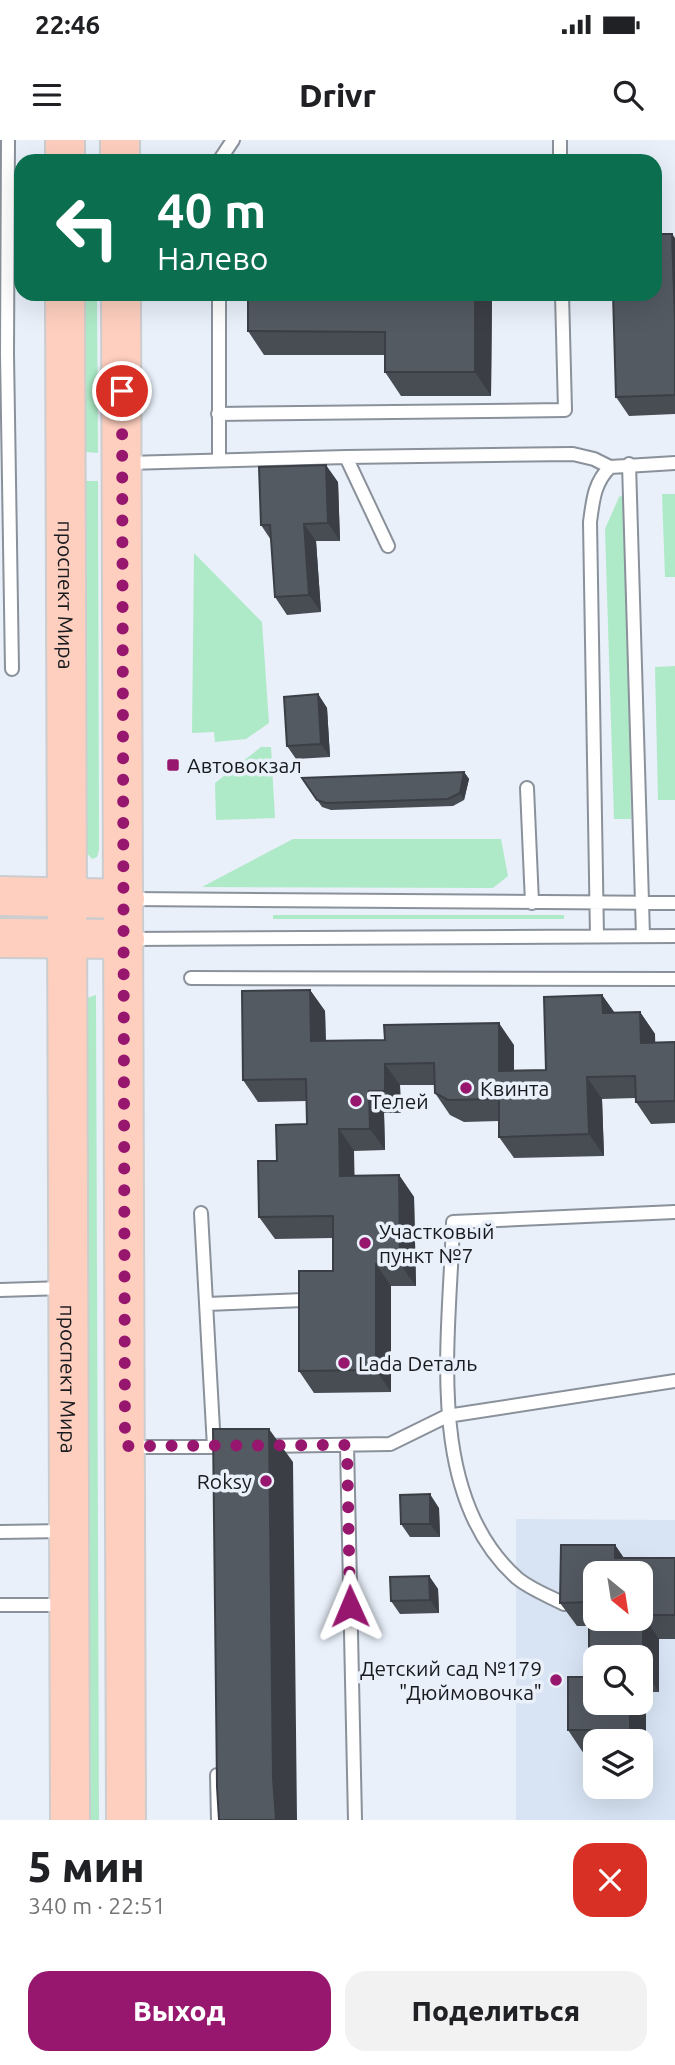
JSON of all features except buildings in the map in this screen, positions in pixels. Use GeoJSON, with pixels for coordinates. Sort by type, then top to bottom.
{"type":"FeatureCollection","features":[{"type":"Feature","properties":{"kind":"main road","name":"проспект Мира"},"geometry":{"type":"LineString","coordinates":[[65,301],[70,1820]]}},
{"type":"Feature","properties":{"kind":"main road"},"geometry":{"type":"LineString","coordinates":[[121,301],[126,1820]]}},
{"type":"Feature","properties":{"kind":"main road"},"geometry":{"type":"LineString","coordinates":[[66,463],[122,463]]}},
{"type":"Feature","properties":{"kind":"main road"},"geometry":{"type":"LineString","coordinates":[[0,896],[125,899]]}},
{"type":"Feature","properties":{"kind":"main road"},"geometry":{"type":"LineString","coordinates":[[0,938],[125,939]]}},
{"type":"Feature","properties":{"kind":"lane"},"geometry":{"type":"LineString","coordinates":[[8,140],[5,466],[12,669]]}},
{"type":"Feature","properties":{"kind":"lane"},"geometry":{"type":"LineString","coordinates":[[219,301],[219,459]]}},
{"type":"Feature","properties":{"kind":"lane"},"geometry":{"type":"LineString","coordinates":[[219,414],[565,410],[562,301]]}},
{"type":"Feature","properties":{"kind":"lane"},"geometry":{"type":"LineString","coordinates":[[122,463],[573,454],[594,459],[610,467],[675,463]]}},
{"type":"Feature","properties":{"kind":"lane"},"geometry":{"type":"LineString","coordinates":[[346,457],[388,546]]}},
{"type":"Feature","properties":{"kind":"lane"},"geometry":{"type":"LineString","coordinates":[[629,464],[643,936]]}},
{"type":"Feature","properties":{"kind":"lane"},"geometry":{"type":"LineString","coordinates":[[597,936],[590,522],[594,491],[600,477],[610,467]]}},
{"type":"Feature","properties":{"kind":"lane"},"geometry":{"type":"LineString","coordinates":[[527,788],[532,902]]}},
{"type":"Feature","properties":{"kind":"lane"},"geometry":{"type":"LineString","coordinates":[[125,899],[675,903]]}},
{"type":"Feature","properties":{"kind":"lane"},"geometry":{"type":"LineString","coordinates":[[125,939],[675,936]]}},
{"type":"Feature","properties":{"kind":"lane"},"geometry":{"type":"LineString","coordinates":[[191,978],[675,979]]}},
{"type":"Feature","properties":{"kind":"lane"},"geometry":{"type":"LineString","coordinates":[[564,1604],[518,1578],[477,1528],[464,1497],[447,1416],[453,1222],[675,1212]]}},
{"type":"Feature","properties":{"kind":"lane"},"geometry":{"type":"LineString","coordinates":[[201,1213],[221,1447],[214,1461]]}},
{"type":"Feature","properties":{"kind":"lane"},"geometry":{"type":"LineString","coordinates":[[0,1290],[68,1288]]}},
{"type":"Feature","properties":{"kind":"lane"},"geometry":{"type":"LineString","coordinates":[[207,1304],[304,1300]]}},
{"type":"Feature","properties":{"kind":"lane"},"geometry":{"type":"LineString","coordinates":[[254,1447],[390,1444],[447,1416],[675,1381]]}},
{"type":"Feature","properties":{"kind":"lane"},"geometry":{"type":"LineString","coordinates":[[347,1445],[355,1820]]}},
{"type":"Feature","properties":{"kind":"lane"},"geometry":{"type":"LineString","coordinates":[[125,1446],[221,1447]]}},
{"type":"Feature","properties":{"kind":"lane"},"geometry":{"type":"LineString","coordinates":[[0,1532],[69,1531]]}},
{"type":"Feature","properties":{"kind":"lane"},"geometry":{"type":"LineString","coordinates":[[0,1605],[69,1605]]}},
{"type":"Feature","properties":{"kind":"lane"},"geometry":{"type":"LineString","coordinates":[[217,1765],[218,1820]]}},
{"type":"Feature","properties":{"kind":"shaded area","name":"Детский сад №179 \"Дюймовочка\""},"geometry":{"type":"Polygon","coordinates":[[[516,1519],[675,1520],[675,1820],[516,1820],[516,1519]]]}},
{"type":"Feature","properties":{"kind":"green space"},"geometry":{"type":"Polygon","coordinates":[[[84,301],[97,301],[98,453],[86,452],[84,301]]]}},
{"type":"Feature","properties":{"kind":"green space"},"geometry":{"type":"Polygon","coordinates":[[[86,481],[98,481],[99,850],[97,857],[92,859],[86,852],[86,481]]]}},
{"type":"Feature","properties":{"kind":"green space"},"geometry":{"type":"Polygon","coordinates":[[[626,493],[631,819],[614,819],[605,529],[619,497],[626,493]]]}},
{"type":"Feature","properties":{"kind":"green space"},"geometry":{"type":"Polygon","coordinates":[[[662,494],[675,494],[675,577],[665,577],[662,494]]]}},
{"type":"Feature","properties":{"kind":"green space"},"geometry":{"type":"Polygon","coordinates":[[[194,553],[262,622],[269,723],[246,739],[215,742],[214,732],[192,733],[194,553]]]}},
{"type":"Feature","properties":{"kind":"green space"},"geometry":{"type":"Polygon","coordinates":[[[675,666],[675,800],[658,800],[655,667],[675,666]]]}},
{"type":"Feature","properties":{"kind":"green space"},"geometry":{"type":"Polygon","coordinates":[[[261,747],[271,747],[275,818],[216,820],[215,783],[261,747]]]}},
{"type":"Feature","properties":{"kind":"green space"},"geometry":{"type":"Polygon","coordinates":[[[293,839],[501,839],[508,876],[493,888],[202,887],[293,839]]]}},
{"type":"Feature","properties":{"kind":"green space"},"geometry":{"type":"Polygon","coordinates":[[[273,915],[564,915],[564,919],[273,919],[273,915]]]}},
{"type":"Feature","properties":{"kind":"green space"},"geometry":{"type":"Polygon","coordinates":[[[96,995],[99,1820],[86,1820],[84,999],[96,995]]]}},
{"type":"Feature","properties":{"kind":"place","name":"Автовокзал"},"geometry":{"type":"Point","coordinates":[173,765]}},
{"type":"Feature","properties":{"kind":"place","name":"Квинта"},"geometry":{"type":"Point","coordinates":[466,1088]}},
{"type":"Feature","properties":{"kind":"place","name":"Телей"},"geometry":{"type":"Point","coordinates":[356,1101]}},
{"type":"Feature","properties":{"kind":"place","name":"Участковый пункт №7"},"geometry":{"type":"Point","coordinates":[365,1243]}},
{"type":"Feature","properties":{"kind":"place","name":"Lada Dеталь"},"geometry":{"type":"Point","coordinates":[344,1363]}},
{"type":"Feature","properties":{"kind":"place","name":"Roksy"},"geometry":{"type":"Point","coordinates":[266,1481]}},
{"type":"Feature","properties":{"kind":"place","name":"Детский сад №179 \"Дюймовочка\""},"geometry":{"type":"Point","coordinates":[556,1680]}},
{"type":"Feature","properties":{"kind":"route"},"geometry":{"type":"LineString","coordinates":[[122,391],[125,1446],[173,1448],[347,1445],[350,1606]]}}]}
